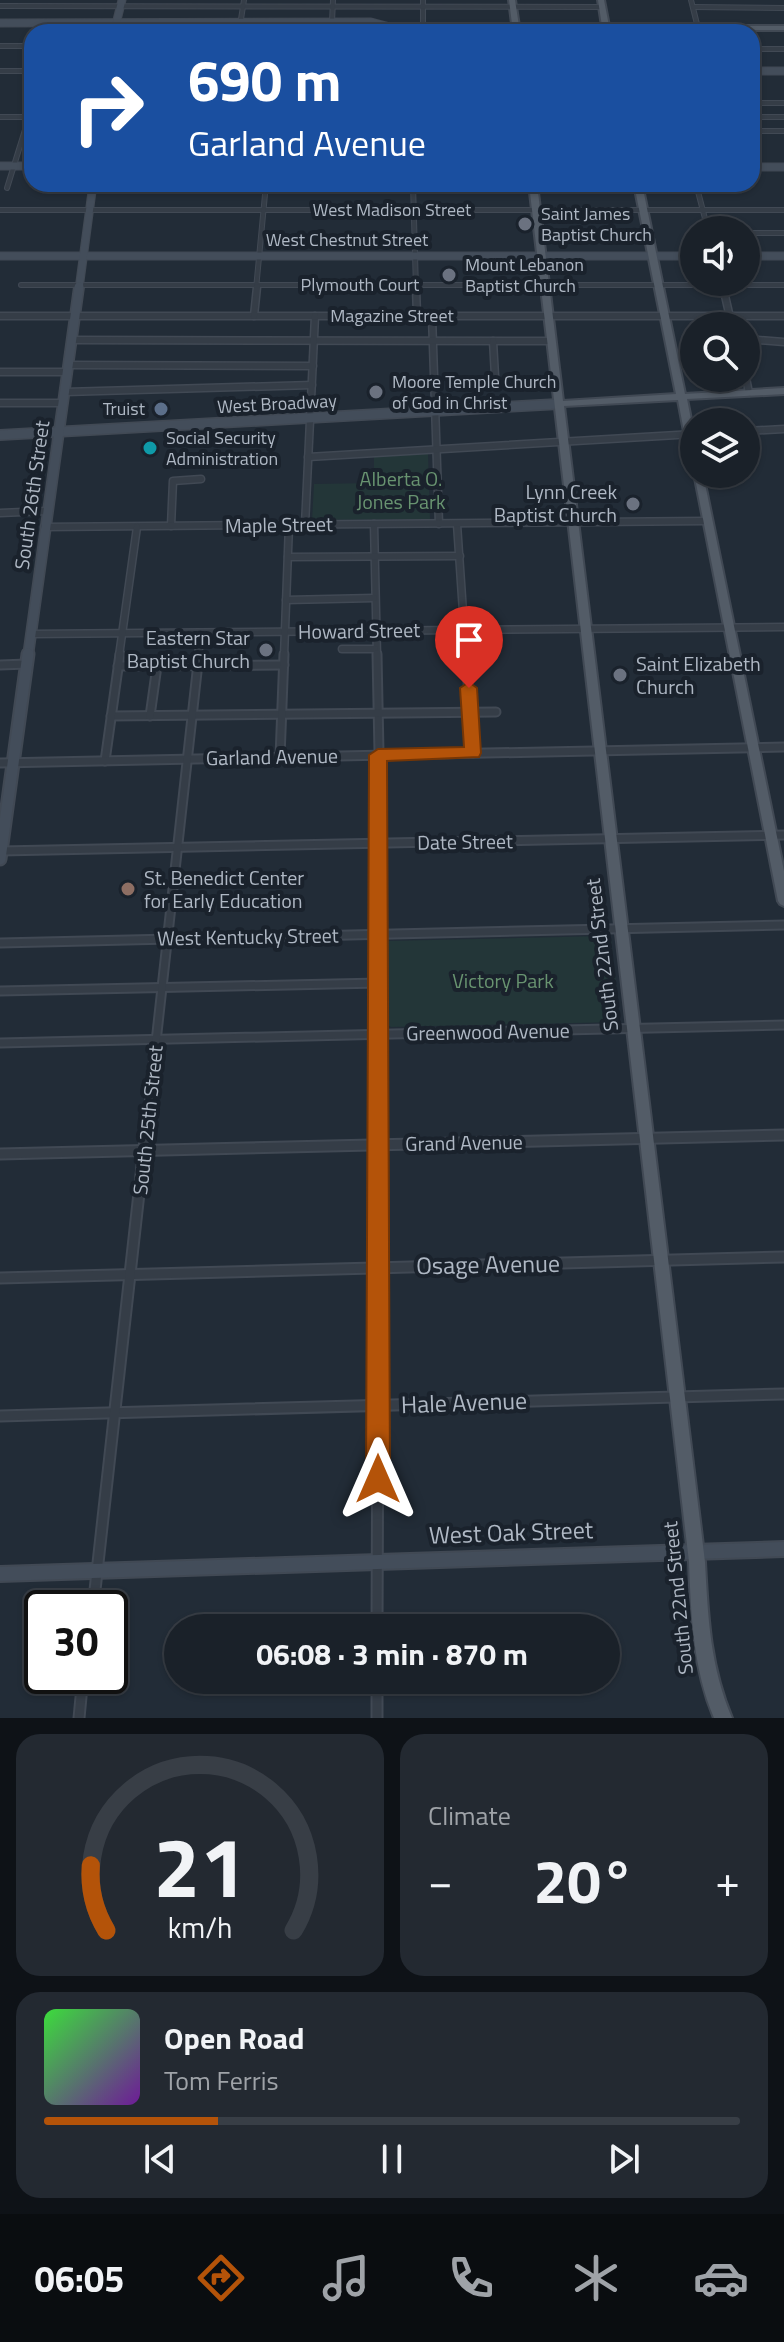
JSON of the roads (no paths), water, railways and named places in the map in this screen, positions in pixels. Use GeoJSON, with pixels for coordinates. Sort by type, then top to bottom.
{"type":"FeatureCollection","features":[{"type":"Feature","properties":{"kind":"main road"},"geometry":{"type":"LineString","coordinates":[[512,4],[515,24]]}},
{"type":"Feature","properties":{"kind":"main road"},"geometry":{"type":"LineString","coordinates":[[602,4],[606,24]]}},
{"type":"Feature","properties":{"kind":"main road"},"geometry":{"type":"LineString","coordinates":[[760,29],[784,28]]}},
{"type":"Feature","properties":{"kind":"main road","name":"South 22nd Street"},"geometry":{"type":"LineString","coordinates":[[534,192],[709,1687],[723,1718]]}},
{"type":"Feature","properties":{"kind":"main road"},"geometry":{"type":"LineString","coordinates":[[640,192],[685,408]]}},
{"type":"Feature","properties":{"kind":"main road","name":"West Broadway"},"geometry":{"type":"LineString","coordinates":[[559,404],[784,391]]}},
{"type":"Feature","properties":{"kind":"main road"},"geometry":{"type":"LineString","coordinates":[[701,488],[784,901]]}},
{"type":"Feature","properties":{"kind":"street"},"geometry":{"type":"LineString","coordinates":[[184,0],[183,5],[187,7]]}},
{"type":"Feature","properties":{"kind":"street"},"geometry":{"type":"LineString","coordinates":[[240,22],[244,0]]}},
{"type":"Feature","properties":{"kind":"street"},"geometry":{"type":"LineString","coordinates":[[332,22],[333,0]]}},
{"type":"Feature","properties":{"kind":"street"},"geometry":{"type":"LineString","coordinates":[[423,0],[423,24]]}},
{"type":"Feature","properties":{"kind":"street"},"geometry":{"type":"LineString","coordinates":[[691,0],[697,24]]}},
{"type":"Feature","properties":{"kind":"street"},"geometry":{"type":"LineString","coordinates":[[693,7],[784,9],[780,0]]}},
{"type":"Feature","properties":{"kind":"street"},"geometry":{"type":"LineString","coordinates":[[117,23],[122,3]]}},
{"type":"Feature","properties":{"kind":"street"},"geometry":{"type":"LineString","coordinates":[[0,6],[122,3],[187,7],[602,4]]}},
{"type":"Feature","properties":{"kind":"street"},"geometry":{"type":"LineString","coordinates":[[0,23],[377,24]]}},
{"type":"Feature","properties":{"kind":"street"},"geometry":{"type":"LineString","coordinates":[[0,46],[24,46]]}},
{"type":"Feature","properties":{"kind":"street"},"geometry":{"type":"LineString","coordinates":[[760,49],[784,49]]}},
{"type":"Feature","properties":{"kind":"street"},"geometry":{"type":"LineString","coordinates":[[0,71],[24,71]]}},
{"type":"Feature","properties":{"kind":"street"},"geometry":{"type":"LineString","coordinates":[[760,71],[784,71]]}},
{"type":"Feature","properties":{"kind":"street"},"geometry":{"type":"LineString","coordinates":[[760,103],[784,103]]}},
{"type":"Feature","properties":{"kind":"street"},"geometry":{"type":"LineString","coordinates":[[0,117],[24,117]]}},
{"type":"Feature","properties":{"kind":"street"},"geometry":{"type":"LineString","coordinates":[[760,117],[784,117]]}},
{"type":"Feature","properties":{"kind":"street"},"geometry":{"type":"LineString","coordinates":[[760,131],[784,131]]}},
{"type":"Feature","properties":{"kind":"street"},"geometry":{"type":"LineString","coordinates":[[7,188],[24,134]]}},
{"type":"Feature","properties":{"kind":"street"},"geometry":{"type":"LineString","coordinates":[[0,166],[24,166]]}},
{"type":"Feature","properties":{"kind":"street"},"geometry":{"type":"LineString","coordinates":[[760,167],[784,167]]}},
{"type":"Feature","properties":{"kind":"street","name":"South 26th Street"},"geometry":{"type":"LineString","coordinates":[[1,855],[92,192]]}},
{"type":"Feature","properties":{"kind":"street"},"geometry":{"type":"LineString","coordinates":[[254,316],[265,192]]}},
{"type":"Feature","properties":{"kind":"street"},"geometry":{"type":"LineString","coordinates":[[414,192],[417,316]]}},
{"type":"Feature","properties":{"kind":"street"},"geometry":{"type":"LineString","coordinates":[[698,192],[704,216]]}},
{"type":"Feature","properties":{"kind":"street","name":"West Madison Street"},"geometry":{"type":"LineString","coordinates":[[0,210],[784,210]]}},
{"type":"Feature","properties":{"kind":"street"},"geometry":{"type":"LineString","coordinates":[[760,233],[784,233]]}},
{"type":"Feature","properties":{"kind":"street","name":"West Chestnut Street"},"geometry":{"type":"LineString","coordinates":[[0,256],[680,256]]}},
{"type":"Feature","properties":{"kind":"street"},"geometry":{"type":"LineString","coordinates":[[760,256],[784,256]]}},
{"type":"Feature","properties":{"kind":"street","name":"Plymouth Court"},"geometry":{"type":"LineString","coordinates":[[21,285],[680,285]]}},
{"type":"Feature","properties":{"kind":"street","name":"Plymouth Court"},"geometry":{"type":"LineString","coordinates":[[760,285],[784,285]]}},
{"type":"Feature","properties":{"kind":"street","name":"Magazine Street"},"geometry":{"type":"LineString","coordinates":[[0,316],[680,316]]}},
{"type":"Feature","properties":{"kind":"street"},"geometry":{"type":"LineString","coordinates":[[305,525],[315,316]]}},
{"type":"Feature","properties":{"kind":"street"},"geometry":{"type":"LineString","coordinates":[[432,316],[439,524]]}},
{"type":"Feature","properties":{"kind":"street","name":"Magazine Street"},"geometry":{"type":"LineString","coordinates":[[760,316],[784,316]]}},
{"type":"Feature","properties":{"kind":"street"},"geometry":{"type":"LineString","coordinates":[[72,340],[552,341]]}},
{"type":"Feature","properties":{"kind":"street"},"geometry":{"type":"LineString","coordinates":[[760,340],[784,342]]}},
{"type":"Feature","properties":{"kind":"street"},"geometry":{"type":"LineString","coordinates":[[493,341],[495,376]]}},
{"type":"Feature","properties":{"kind":"street"},"geometry":{"type":"LineString","coordinates":[[0,372],[313,366]]}},
{"type":"Feature","properties":{"kind":"street"},"geometry":{"type":"LineString","coordinates":[[65,392],[312,385]]}},
{"type":"Feature","properties":{"kind":"street"},"geometry":{"type":"LineString","coordinates":[[0,403],[63,403]]}},
{"type":"Feature","properties":{"kind":"street","name":"West Broadway"},"geometry":{"type":"LineString","coordinates":[[0,435],[559,404]]}},
{"type":"Feature","properties":{"kind":"street"},"geometry":{"type":"LineString","coordinates":[[760,430],[784,429]]}},
{"type":"Feature","properties":{"kind":"street"},"geometry":{"type":"LineString","coordinates":[[308,457],[680,435]]}},
{"type":"Feature","properties":{"kind":"street"},"geometry":{"type":"LineString","coordinates":[[171,526],[173,481],[201,479]]}},
{"type":"Feature","properties":{"kind":"street"},"geometry":{"type":"LineString","coordinates":[[0,513],[46,511]]}},
{"type":"Feature","properties":{"kind":"street","name":"Maple Street"},"geometry":{"type":"LineString","coordinates":[[44,527],[707,521]]}},
{"type":"Feature","properties":{"kind":"street"},"geometry":{"type":"LineString","coordinates":[[374,524],[380,843],[377,1614]]}},
{"type":"Feature","properties":{"kind":"street"},"geometry":{"type":"LineString","coordinates":[[457,524],[473,753]]}},
{"type":"Feature","properties":{"kind":"street"},"geometry":{"type":"LineString","coordinates":[[280,757],[289,525]]}},
{"type":"Feature","properties":{"kind":"street"},"geometry":{"type":"LineString","coordinates":[[105,761],[137,527]]}},
{"type":"Feature","properties":{"kind":"street"},"geometry":{"type":"LineString","coordinates":[[288,557],[460,556]]}},
{"type":"Feature","properties":{"kind":"street"},"geometry":{"type":"LineString","coordinates":[[286,600],[374,598]]}},
{"type":"Feature","properties":{"kind":"street","name":"Howard Street"},"geometry":{"type":"LineString","coordinates":[[31,634],[784,627]]}},
{"type":"Feature","properties":{"kind":"street","name":"South 25th Street"},"geometry":{"type":"LineString","coordinates":[[95,1590],[201,633]]}},
{"type":"Feature","properties":{"kind":"street"},"geometry":{"type":"LineString","coordinates":[[342,649],[375,649]]}},
{"type":"Feature","properties":{"kind":"street"},"geometry":{"type":"LineString","coordinates":[[0,665],[27,664]]}},
{"type":"Feature","properties":{"kind":"street"},"geometry":{"type":"LineString","coordinates":[[118,666],[284,665]]}},
{"type":"Feature","properties":{"kind":"street"},"geometry":{"type":"LineString","coordinates":[[150,716],[157,666]]}},
{"type":"Feature","properties":{"kind":"street"},"geometry":{"type":"LineString","coordinates":[[111,716],[496,712]]}},
{"type":"Feature","properties":{"kind":"street","name":"Garland Avenue"},"geometry":{"type":"LineString","coordinates":[[0,763],[784,747]]}},
{"type":"Feature","properties":{"kind":"street","name":"Date Street"},"geometry":{"type":"LineString","coordinates":[[1,855],[178,847],[784,835]]}},
{"type":"Feature","properties":{"kind":"street","name":"West Kentucky Street"},"geometry":{"type":"LineString","coordinates":[[0,943],[784,925]]}},
{"type":"Feature","properties":{"kind":"street"},"geometry":{"type":"LineString","coordinates":[[0,991],[379,983]]}},
{"type":"Feature","properties":{"kind":"street","name":"Greenwood Avenue"},"geometry":{"type":"LineString","coordinates":[[0,1043],[784,1025]]}},
{"type":"Feature","properties":{"kind":"street","name":"Grand Avenue"},"geometry":{"type":"LineString","coordinates":[[0,1154],[784,1135]]}},
{"type":"Feature","properties":{"kind":"street","name":"Osage Avenue"},"geometry":{"type":"LineString","coordinates":[[0,1278],[784,1257]]}},
{"type":"Feature","properties":{"kind":"street","name":"Hale Avenue"},"geometry":{"type":"LineString","coordinates":[[0,1416],[784,1394]]}},
{"type":"Feature","properties":{"kind":"street","name":"West Oak Street"},"geometry":{"type":"LineString","coordinates":[[0,1574],[784,1549]]}},
{"type":"Feature","properties":{"kind":"street"},"geometry":{"type":"LineString","coordinates":[[79,1718],[81,1694]]}},
{"type":"Feature","properties":{"kind":"street"},"geometry":{"type":"LineString","coordinates":[[377,1694],[377,1718]]}},
{"type":"Feature","properties":{"kind":"place","name":"Saint James Baptist Church"},"geometry":{"type":"Point","coordinates":[525,224]}},
{"type":"Feature","properties":{"kind":"place","name":"Mount Lebanon Baptist Church"},"geometry":{"type":"Point","coordinates":[449,275]}},
{"type":"Feature","properties":{"kind":"place","name":"Moore Temple Church of God in Christ"},"geometry":{"type":"Point","coordinates":[376,392]}},
{"type":"Feature","properties":{"kind":"place","name":"Truist"},"geometry":{"type":"Point","coordinates":[161,409]}},
{"type":"Feature","properties":{"kind":"place","name":"Social Security Administration"},"geometry":{"type":"Point","coordinates":[150,448]}},
{"type":"Feature","properties":{"kind":"place","name":"Lynn Creek Baptist Church"},"geometry":{"type":"Point","coordinates":[633,504]}},
{"type":"Feature","properties":{"kind":"place","name":"Eastern Star Baptist Church"},"geometry":{"type":"Point","coordinates":[266,650]}},
{"type":"Feature","properties":{"kind":"place","name":"Saint Elizabeth Church"},"geometry":{"type":"Point","coordinates":[620,675]}},
{"type":"Feature","properties":{"kind":"place","name":"St. Benedict Center for Early Education"},"geometry":{"type":"Point","coordinates":[128,889]}},
{"type":"Feature","properties":{"kind":"park label","name":"Alberta O. Jones Park"},"geometry":{"type":"Point","coordinates":[401,490]}},
{"type":"Feature","properties":{"kind":"park label","name":"Victory Park"},"geometry":{"type":"Point","coordinates":[503,981]}}]}
